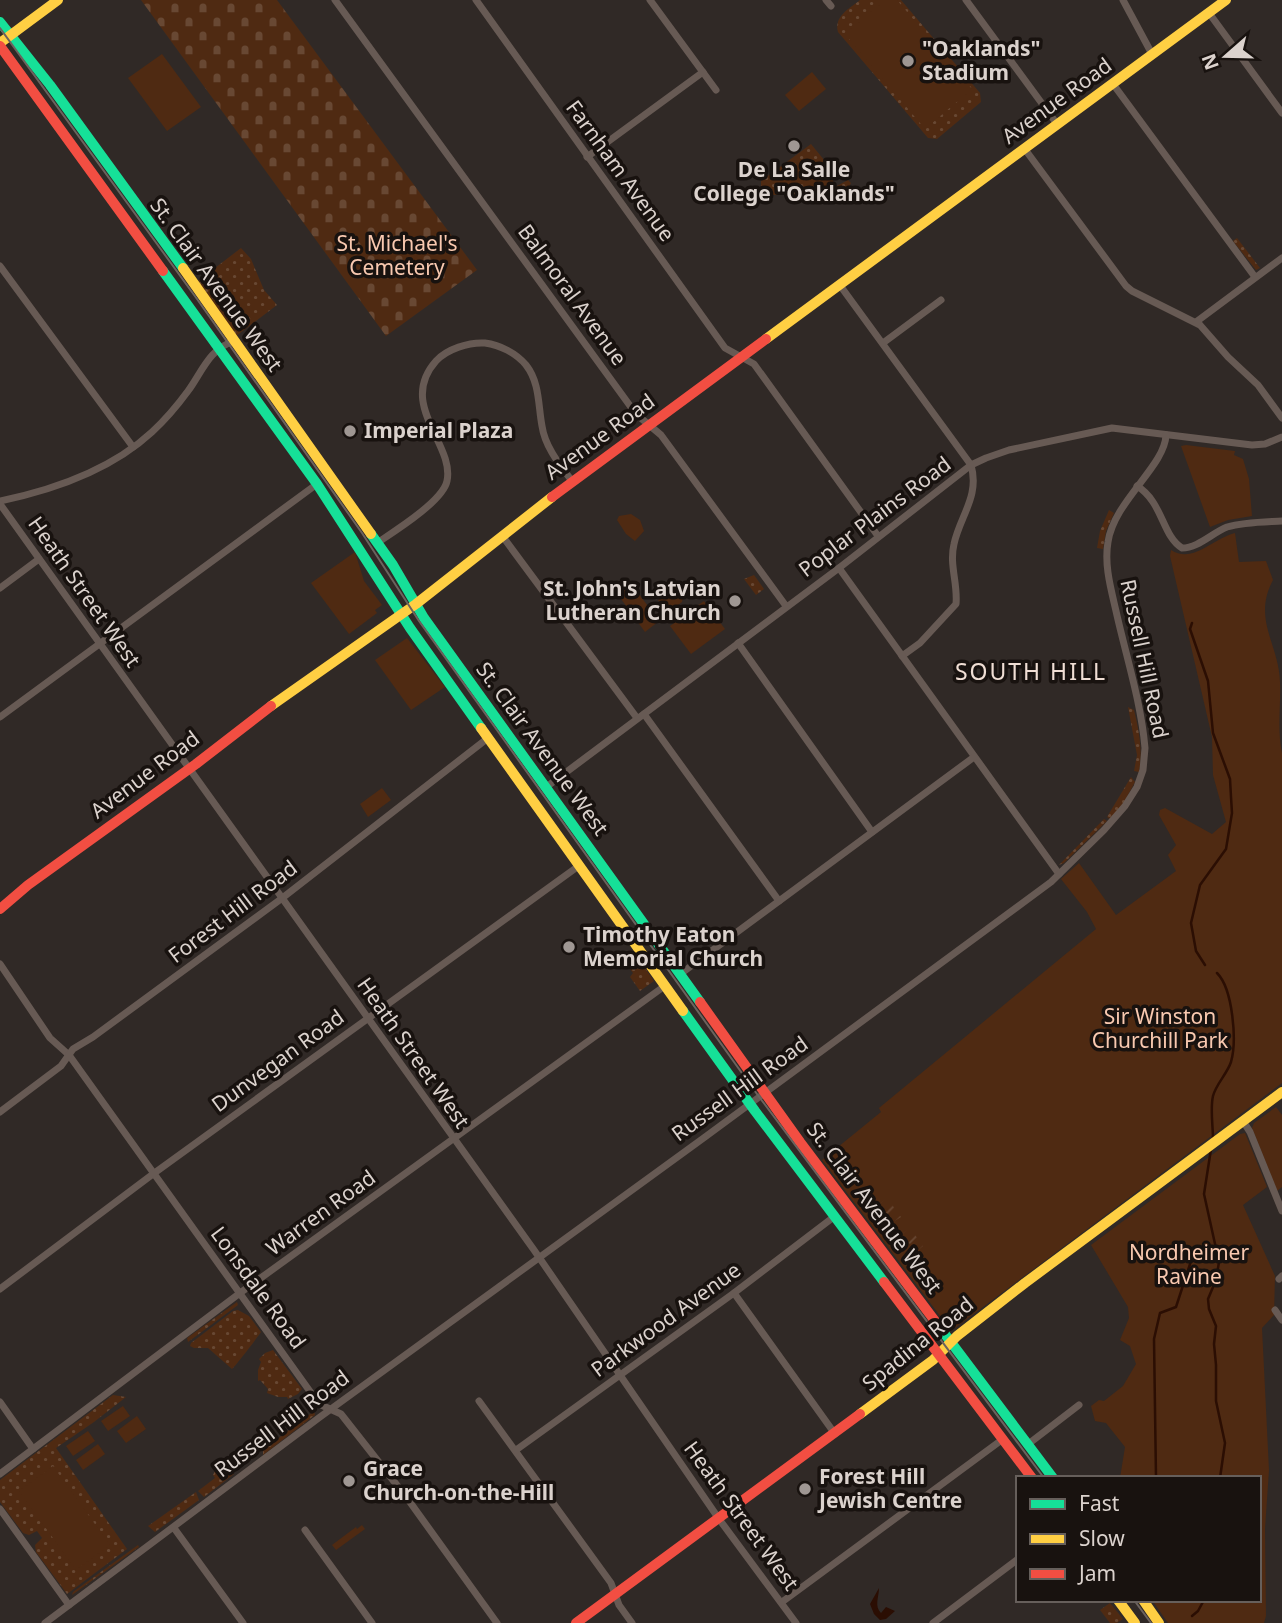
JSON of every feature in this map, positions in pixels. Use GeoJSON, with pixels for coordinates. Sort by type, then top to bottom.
{"type":"FeatureCollection","features":[{"type":"Feature","properties":{"kind":"main road"},"geometry":{"type":"LineString","coordinates":[[0,45],[58,0]]}},
{"type":"Feature","properties":{"kind":"main road","name":"Avenue Road"},"geometry":{"type":"LineString","coordinates":[[0,909],[28,885],[296,687],[416,604],[572,481],[1226,0]]}},
{"type":"Feature","properties":{"kind":"main road","name":"St. Clair Avenue West"},"geometry":{"type":"LineString","coordinates":[[0,22],[234,341],[545,788],[679,975],[869,1237],[1051,1476]]}},
{"type":"Feature","properties":{"kind":"main road","name":"St. Clair Avenue West"},"geometry":{"type":"LineString","coordinates":[[0,45],[317,484],[401,615],[750,1104],[1031,1476]]}},
{"type":"Feature","properties":{"kind":"main road"},"geometry":{"type":"LineString","coordinates":[[611,909],[626,899]]}},
{"type":"Feature","properties":{"kind":"main road","name":"Spadina Road"},"geometry":{"type":"LineString","coordinates":[[576,1623],[835,1434],[938,1355],[1025,1283],[1282,1092]]}},
{"type":"Feature","properties":{"kind":"main road"},"geometry":{"type":"LineString","coordinates":[[1119,1602],[1135,1623]]}},
{"type":"Feature","properties":{"kind":"main road"},"geometry":{"type":"LineString","coordinates":[[1144,1602],[1159,1623]]}},
{"type":"Feature","properties":{"kind":"street","name":"Balmoral Avenue"},"geometry":{"type":"LineString","coordinates":[[335,0],[636,414],[661,435],[786,606]]}},
{"type":"Feature","properties":{"kind":"street","name":"Farnham Avenue"},"geometry":{"type":"LineString","coordinates":[[476,0],[725,348],[756,366],[878,536]]}},
{"type":"Feature","properties":{"kind":"street"},"geometry":{"type":"LineString","coordinates":[[650,0],[716,90]]}},
{"type":"Feature","properties":{"kind":"street"},"geometry":{"type":"LineString","coordinates":[[966,0],[1057,124]]}},
{"type":"Feature","properties":{"kind":"street"},"geometry":{"type":"LineString","coordinates":[[1123,0],[1152,54]]}},
{"type":"Feature","properties":{"kind":"street"},"geometry":{"type":"LineString","coordinates":[[1209,13],[1282,113]]}},
{"type":"Feature","properties":{"kind":"street"},"geometry":{"type":"LineString","coordinates":[[587,157],[703,72]]}},
{"type":"Feature","properties":{"kind":"street"},"geometry":{"type":"LineString","coordinates":[[1113,84],[1255,277]]}},
{"type":"Feature","properties":{"kind":"street"},"geometry":{"type":"LineString","coordinates":[[1024,148],[1126,285],[1132,291],[1196,322],[1258,386],[1282,418]]}},
{"type":"Feature","properties":{"kind":"street"},"geometry":{"type":"LineString","coordinates":[[1196,322],[1282,258]]}},
{"type":"Feature","properties":{"kind":"street"},"geometry":{"type":"LineString","coordinates":[[0,266],[132,447]]}},
{"type":"Feature","properties":{"kind":"street"},"geometry":{"type":"LineString","coordinates":[[839,284],[971,465],[974,475],[973,497],[958,530],[952,556],[956,604],[920,643],[902,656]]}},
{"type":"Feature","properties":{"kind":"street"},"geometry":{"type":"LineString","coordinates":[[883,343],[941,300]]}},
{"type":"Feature","properties":{"kind":"street"},"geometry":{"type":"LineString","coordinates":[[0,503],[67,483],[132,447],[152,433],[176,406],[218,348],[234,341]]}},
{"type":"Feature","properties":{"kind":"street"},"geometry":{"type":"LineString","coordinates":[[377,543],[442,494],[448,470],[425,412],[423,394],[426,377],[443,354],[473,342],[491,344],[509,351],[526,365],[539,393],[542,428],[551,450],[572,481]]}},
{"type":"Feature","properties":{"kind":"street","name":"Poplar Plains Road"},"geometry":{"type":"LineString","coordinates":[[545,788],[839,568],[971,465],[1009,450],[1112,428],[1252,445],[1282,438]]}},
{"type":"Feature","properties":{"kind":"street","name":"Russell Hill Road"},"geometry":{"type":"LineString","coordinates":[[45,1623],[331,1409],[765,1093],[1059,874],[1120,814],[1137,787],[1143,770],[1144,739],[1109,579],[1107,554],[1112,524],[1165,449],[1166,435]]}},
{"type":"Feature","properties":{"kind":"street"},"geometry":{"type":"LineString","coordinates":[[0,717],[317,484]]}},
{"type":"Feature","properties":{"kind":"street"},"geometry":{"type":"LineString","coordinates":[[1137,486],[1152,497],[1171,537],[1182,548],[1233,526],[1282,521]]}},
{"type":"Feature","properties":{"kind":"street","name":"Heath Street West"},"geometry":{"type":"LineString","coordinates":[[0,503],[539,1258],[719,1519],[796,1623]]}},
{"type":"Feature","properties":{"kind":"street"},"geometry":{"type":"LineString","coordinates":[[503,537],[779,901]]}},
{"type":"Feature","properties":{"kind":"street"},"geometry":{"type":"LineString","coordinates":[[0,588],[39,559]]}},
{"type":"Feature","properties":{"kind":"street"},"geometry":{"type":"LineString","coordinates":[[839,568],[1059,874]]}},
{"type":"Feature","properties":{"kind":"street"},"geometry":{"type":"LineString","coordinates":[[738,643],[872,832]]}},
{"type":"Feature","properties":{"kind":"street","name":"Forest Hill Road"},"geometry":{"type":"LineString","coordinates":[[0,1112],[61,1066],[73,1049],[281,899],[488,738]]}},
{"type":"Feature","properties":{"kind":"street"},"geometry":{"type":"LineString","coordinates":[[679,975],[974,757]]}},
{"type":"Feature","properties":{"kind":"street","name":"Dunvegan Road"},"geometry":{"type":"LineString","coordinates":[[0,1289],[153,1174],[580,865]]}},
{"type":"Feature","properties":{"kind":"street","name":"Lonsdale Road"},"geometry":{"type":"LineString","coordinates":[[0,964],[50,1038],[69,1055],[319,1404],[341,1414],[497,1623]]}},
{"type":"Feature","properties":{"kind":"street","name":"Warren Road"},"geometry":{"type":"LineString","coordinates":[[0,1475],[240,1293],[666,985]]}},
{"type":"Feature","properties":{"kind":"street"},"geometry":{"type":"LineString","coordinates":[[1243,1121],[1282,1211]]}},
{"type":"Feature","properties":{"kind":"street","name":"Parkwood Avenue"},"geometry":{"type":"LineString","coordinates":[[516,1450],[734,1293],[835,1216]]}},
{"type":"Feature","properties":{"kind":"street"},"geometry":{"type":"LineString","coordinates":[[734,1293],[835,1434]]}},
{"type":"Feature","properties":{"kind":"street"},"geometry":{"type":"LineString","coordinates":[[1275,1310],[1282,1320]]}},
{"type":"Feature","properties":{"kind":"street"},"geometry":{"type":"LineString","coordinates":[[479,1401],[617,1593],[619,1605],[632,1623]]}},
{"type":"Feature","properties":{"kind":"street"},"geometry":{"type":"LineString","coordinates":[[0,1402],[33,1449]]}},
{"type":"Feature","properties":{"kind":"street"},"geometry":{"type":"LineString","coordinates":[[1027,1445],[1080,1405]]}},
{"type":"Feature","properties":{"kind":"street"},"geometry":{"type":"LineString","coordinates":[[782,1602],[1003,1439]]}},
{"type":"Feature","properties":{"kind":"street"},"geometry":{"type":"LineString","coordinates":[[0,1509],[68,1605]]}},
{"type":"Feature","properties":{"kind":"street"},"geometry":{"type":"LineString","coordinates":[[174,1528],[243,1623]]}},
{"type":"Feature","properties":{"kind":"street"},"geometry":{"type":"LineString","coordinates":[[305,1530],[372,1623]]}},
{"type":"Feature","properties":{"kind":"street"},"geometry":{"type":"LineString","coordinates":[[933,1623],[1016,1561]]}},
{"type":"Feature","properties":{"kind":"green space","name":"St. Michael's Cemetery"},"geometry":{"type":"Polygon","coordinates":[[[141,0],[277,0],[477,270],[386,336],[141,0]]]}},
{"type":"Feature","properties":{"kind":"green space","name":"\"Oaklands\" Stadium"},"geometry":{"type":"Polygon","coordinates":[[[860,0],[901,0],[980,93],[981,102],[937,139],[928,138],[838,32],[840,17],[860,0]]]}},
{"type":"Feature","properties":{"kind":"green space","name":"\"Oaklands\" Stadium"},"geometry":{"type":"Polygon","coordinates":[[[885,0],[897,0],[972,89],[925,129],[845,34],[885,0]]]}},
{"type":"Feature","properties":{"kind":"green space"},"geometry":{"type":"Polygon","coordinates":[[[162,54],[201,107],[167,131],[128,78],[162,54]]]}},
{"type":"Feature","properties":{"kind":"green space"},"geometry":{"type":"Polygon","coordinates":[[[812,72],[826,89],[799,111],[785,95],[812,72]]]}},
{"type":"Feature","properties":{"kind":"green space"},"geometry":{"type":"Polygon","coordinates":[[[811,144],[829,166],[835,187],[848,180],[851,183],[848,189],[829,195],[767,195],[761,188],[761,181],[811,144]]]}},
{"type":"Feature","properties":{"kind":"green space"},"geometry":{"type":"Polygon","coordinates":[[[1237,238],[1260,268],[1256,270],[1233,241],[1237,238]]]}},
{"type":"Feature","properties":{"kind":"green space"},"geometry":{"type":"Polygon","coordinates":[[[241,248],[251,259],[264,290],[277,305],[236,336],[198,281],[241,248]]]}},
{"type":"Feature","properties":{"kind":"green space"},"geometry":{"type":"Polygon","coordinates":[[[1181,446],[1235,451],[1234,455],[1243,459],[1249,479],[1252,516],[1228,520],[1210,527],[1181,446]]]}},
{"type":"Feature","properties":{"kind":"green space"},"geometry":{"type":"Polygon","coordinates":[[[1109,510],[1114,513],[1106,531],[1103,549],[1097,548],[1100,531],[1109,510]]]}},
{"type":"Feature","properties":{"kind":"green space"},"geometry":{"type":"Polygon","coordinates":[[[631,514],[640,520],[644,531],[635,541],[626,534],[617,520],[619,516],[631,514]]]}},
{"type":"Feature","properties":{"kind":"green space","name":"Sir Winston Churchill Park"},"geometry":{"type":"Polygon","coordinates":[[[1235,533],[1239,562],[1266,561],[1273,580],[1265,607],[1280,682],[1282,1083],[955,1328],[950,1329],[822,1160],[881,1112],[879,1108],[1096,929],[1087,912],[1061,879],[1079,863],[1116,915],[1176,871],[1168,855],[1176,845],[1159,815],[1160,810],[1165,808],[1212,834],[1226,822],[1213,775],[1212,737],[1170,556],[1171,550],[1179,554],[1195,552],[1235,533]]]}},
{"type":"Feature","properties":{"kind":"green space"},"geometry":{"type":"Polygon","coordinates":[[[355,552],[364,581],[382,605],[375,610],[377,613],[349,634],[311,583],[355,552]]]}},
{"type":"Feature","properties":{"kind":"green space"},"geometry":{"type":"Polygon","coordinates":[[[754,575],[764,589],[756,595],[744,579],[754,575]]]}},
{"type":"Feature","properties":{"kind":"green space"},"geometry":{"type":"Polygon","coordinates":[[[630,582],[659,621],[645,632],[616,592],[630,582]]]}},
{"type":"Feature","properties":{"kind":"green space"},"geometry":{"type":"Polygon","coordinates":[[[674,589],[684,593],[682,602],[673,609],[664,608],[658,600],[674,589]]]}},
{"type":"Feature","properties":{"kind":"green space"},"geometry":{"type":"Polygon","coordinates":[[[704,601],[725,629],[691,654],[670,626],[704,601]]]}},
{"type":"Feature","properties":{"kind":"green space"},"geometry":{"type":"Polygon","coordinates":[[[407,638],[445,687],[411,710],[375,660],[407,638]]]}},
{"type":"Feature","properties":{"kind":"green space"},"geometry":{"type":"Polygon","coordinates":[[[1128,707],[1134,710],[1139,733],[1139,772],[1134,771],[1137,755],[1128,707]]]}},
{"type":"Feature","properties":{"kind":"green space"},"geometry":{"type":"Polygon","coordinates":[[[1131,777],[1135,782],[1122,806],[1110,819],[1107,817],[1131,777]]]}},
{"type":"Feature","properties":{"kind":"green space"},"geometry":{"type":"Polygon","coordinates":[[[382,788],[391,800],[368,817],[360,804],[382,788]]]}},
{"type":"Feature","properties":{"kind":"green space"},"geometry":{"type":"Polygon","coordinates":[[[1104,819],[1107,821],[1059,865],[1104,819]]]}},
{"type":"Feature","properties":{"kind":"green space"},"geometry":{"type":"Polygon","coordinates":[[[645,968],[654,981],[640,991],[630,977],[633,973],[630,969],[645,968]]]}},
{"type":"Feature","properties":{"kind":"green space"},"geometry":{"type":"Polygon","coordinates":[[[1276,1107],[1282,1115],[1282,1187],[1277,1191],[1252,1128],[1254,1123],[1276,1107]]]}},
{"type":"Feature","properties":{"kind":"green space","name":"Nordheimer Ravine"},"geometry":{"type":"Polygon","coordinates":[[[1245,1133],[1267,1187],[1243,1205],[1275,1276],[1274,1315],[1262,1328],[1269,1470],[1265,1529],[1266,1616],[1264,1623],[1168,1623],[1153,1602],[1261,1602],[1261,1476],[1120,1476],[1125,1447],[1106,1423],[1095,1421],[1091,1406],[1099,1400],[1104,1401],[1123,1386],[1136,1364],[1130,1346],[1120,1340],[1129,1318],[1128,1307],[1091,1245],[1240,1134],[1245,1133]]]}},
{"type":"Feature","properties":{"kind":"green space"},"geometry":{"type":"Polygon","coordinates":[[[887,1198],[901,1217],[893,1222],[880,1204],[887,1198]]]}},
{"type":"Feature","properties":{"kind":"green space"},"geometry":{"type":"Polygon","coordinates":[[[910,1228],[923,1246],[916,1252],[902,1234],[910,1228]]]}},
{"type":"Feature","properties":{"kind":"green space"},"geometry":{"type":"Polygon","coordinates":[[[237,1302],[238,1305],[188,1342],[187,1338],[237,1302]]]}},
{"type":"Feature","properties":{"kind":"green space"},"geometry":{"type":"Polygon","coordinates":[[[238,1310],[249,1316],[261,1332],[232,1369],[208,1348],[190,1346],[233,1311],[238,1310]]]}},
{"type":"Feature","properties":{"kind":"green space"},"geometry":{"type":"Polygon","coordinates":[[[273,1350],[302,1389],[288,1399],[267,1393],[268,1389],[258,1381],[261,1362],[259,1359],[273,1350]]]}},
{"type":"Feature","properties":{"kind":"green space"},"geometry":{"type":"Polygon","coordinates":[[[113,1395],[126,1397],[56,1448],[127,1549],[67,1594],[36,1552],[35,1545],[42,1538],[37,1531],[29,1535],[23,1533],[0,1502],[0,1480],[113,1395]]]}},
{"type":"Feature","properties":{"kind":"green space"},"geometry":{"type":"Polygon","coordinates":[[[123,1406],[130,1416],[108,1431],[101,1421],[123,1406]]]}},
{"type":"Feature","properties":{"kind":"green space"},"geometry":{"type":"Polygon","coordinates":[[[314,1411],[315,1415],[263,1455],[263,1450],[314,1411]]]}},
{"type":"Feature","properties":{"kind":"green space"},"geometry":{"type":"Polygon","coordinates":[[[137,1416],[146,1429],[126,1443],[117,1431],[137,1416]]]}},
{"type":"Feature","properties":{"kind":"green space"},"geometry":{"type":"Polygon","coordinates":[[[88,1431],[95,1441],[73,1456],[66,1446],[88,1431]]]}},
{"type":"Feature","properties":{"kind":"green space"},"geometry":{"type":"Polygon","coordinates":[[[98,1444],[105,1454],[83,1470],[76,1460],[98,1444]]]}},
{"type":"Feature","properties":{"kind":"green space"},"geometry":{"type":"Polygon","coordinates":[[[53,1466],[110,1545],[76,1570],[19,1491],[53,1466]]]}},
{"type":"Feature","properties":{"kind":"green space"},"geometry":{"type":"Polygon","coordinates":[[[215,1471],[229,1471],[234,1474],[204,1497],[198,1491],[215,1478],[215,1471]]]}},
{"type":"Feature","properties":{"kind":"green space"},"geometry":{"type":"Polygon","coordinates":[[[196,1492],[199,1500],[155,1532],[148,1526],[196,1492]]]}},
{"type":"Feature","properties":{"kind":"green space"},"geometry":{"type":"Polygon","coordinates":[[[362,1525],[365,1529],[336,1550],[332,1545],[362,1525]]]}},
{"type":"Feature","properties":{"kind":"green space"},"geometry":{"type":"Polygon","coordinates":[[[138,1545],[139,1547],[72,1595],[73,1592],[138,1545]]]}},
{"type":"Feature","properties":{"kind":"green space"},"geometry":{"type":"Polygon","coordinates":[[[1110,1603],[1123,1619],[1117,1623],[1110,1623],[1100,1610],[1110,1603]]]}},
{"type":"Feature","properties":{"kind":"shaded area"},"geometry":{"type":"Polygon","coordinates":[[[879,1588],[877,1604],[881,1613],[886,1607],[895,1611],[886,1619],[880,1620],[870,1604],[879,1588]]]}},
{"type":"Feature","properties":{"kind":"waterway"},"geometry":{"type":"LineString","coordinates":[[1192,623],[1190,629],[1208,681],[1213,733],[1230,779],[1232,813],[1226,849],[1200,885],[1191,923],[1196,951],[1205,965]]}},
{"type":"Feature","properties":{"kind":"waterway"},"geometry":{"type":"LineString","coordinates":[[1213,1139],[1213,1096],[1231,1062],[1234,1041],[1230,1003],[1217,973]]}},
{"type":"Feature","properties":{"kind":"waterway"},"geometry":{"type":"LineString","coordinates":[[1211,1149],[1204,1194],[1219,1262],[1216,1280],[1208,1299],[1216,1326],[1216,1401],[1225,1443],[1220,1476]]}},
{"type":"Feature","properties":{"kind":"waterway"},"geometry":{"type":"LineString","coordinates":[[1156,1476],[1154,1339],[1160,1313],[1176,1307],[1192,1258],[1215,1250]]}},
{"type":"Feature","properties":{"kind":"waterway"},"geometry":{"type":"LineString","coordinates":[[1192,1616],[1203,1602]]}},
{"type":"Feature","properties":{"kind":"tram line"},"geometry":{"type":"LineString","coordinates":[[0,28],[197,299],[362,533],[419,621],[754,1090],[1043,1476]]}},
{"type":"Feature","properties":{"kind":"tram line"},"geometry":{"type":"LineString","coordinates":[[1135,1602],[1151,1623]]}},
{"type":"Feature","properties":{"kind":"traffic: fast"},"geometry":{"type":"LineString","coordinates":[[0,22],[50,85],[183,268]]}},
{"type":"Feature","properties":{"kind":"traffic: fast"},"geometry":{"type":"LineString","coordinates":[[163,271],[317,484],[410,628],[481,728]]}},
{"type":"Feature","properties":{"kind":"traffic: fast"},"geometry":{"type":"LineString","coordinates":[[371,534],[424,618],[700,1002]]}},
{"type":"Feature","properties":{"kind":"traffic: fast"},"geometry":{"type":"LineString","coordinates":[[683,1011],[884,1282]]}},
{"type":"Feature","properties":{"kind":"traffic: fast"},"geometry":{"type":"LineString","coordinates":[[941,1329],[1051,1476]]}},
{"type":"Feature","properties":{"kind":"traffic: slow"},"geometry":{"type":"LineString","coordinates":[[0,43],[58,0]]}},
{"type":"Feature","properties":{"kind":"traffic: slow"},"geometry":{"type":"LineString","coordinates":[[766,339],[1226,0]]}},
{"type":"Feature","properties":{"kind":"traffic: slow"},"geometry":{"type":"LineString","coordinates":[[183,268],[371,534]]}},
{"type":"Feature","properties":{"kind":"traffic: slow"},"geometry":{"type":"LineString","coordinates":[[271,706],[416,604],[552,497]]}},
{"type":"Feature","properties":{"kind":"traffic: slow"},"geometry":{"type":"LineString","coordinates":[[481,728],[683,1011]]}},
{"type":"Feature","properties":{"kind":"traffic: slow"},"geometry":{"type":"LineString","coordinates":[[860,1414],[933,1360],[957,1336],[1025,1283],[1282,1092]]}},
{"type":"Feature","properties":{"kind":"traffic: slow"},"geometry":{"type":"LineString","coordinates":[[1119,1602],[1135,1623]]}},
{"type":"Feature","properties":{"kind":"traffic: slow"},"geometry":{"type":"LineString","coordinates":[[1144,1602],[1159,1623]]}},
{"type":"Feature","properties":{"kind":"traffic: jam"},"geometry":{"type":"LineString","coordinates":[[0,46],[163,271]]}},
{"type":"Feature","properties":{"kind":"traffic: jam"},"geometry":{"type":"LineString","coordinates":[[552,497],[766,339]]}},
{"type":"Feature","properties":{"kind":"traffic: jam"},"geometry":{"type":"LineString","coordinates":[[0,909],[28,885],[196,764],[271,706]]}},
{"type":"Feature","properties":{"kind":"traffic: jam"},"geometry":{"type":"LineString","coordinates":[[700,1002],[800,1142],[941,1329]]}},
{"type":"Feature","properties":{"kind":"traffic: jam"},"geometry":{"type":"LineString","coordinates":[[884,1282],[1030,1476]]}},
{"type":"Feature","properties":{"kind":"traffic: jam"},"geometry":{"type":"LineString","coordinates":[[576,1623],[860,1414]]}},
{"type":"Feature","properties":{"kind":"place","name":"\"Oaklands\" Stadium"},"geometry":{"type":"Point","coordinates":[908,61]}},
{"type":"Feature","properties":{"kind":"place","name":"De La Salle College \"Oaklands\""},"geometry":{"type":"Point","coordinates":[794,146]}},
{"type":"Feature","properties":{"kind":"place","name":"Imperial Plaza"},"geometry":{"type":"Point","coordinates":[350,431]}},
{"type":"Feature","properties":{"kind":"place","name":"St. John's Latvian Lutheran Church"},"geometry":{"type":"Point","coordinates":[735,601]}},
{"type":"Feature","properties":{"kind":"place","name":"Timothy Eaton Memorial Church"},"geometry":{"type":"Point","coordinates":[569,947]}},
{"type":"Feature","properties":{"kind":"place","name":"Grace Church-on-the-Hill"},"geometry":{"type":"Point","coordinates":[349,1481]}},
{"type":"Feature","properties":{"kind":"place","name":"Forest Hill Jewish Centre"},"geometry":{"type":"Point","coordinates":[805,1489]}},
{"type":"Feature","properties":{"kind":"district","name":"SOUTH HILL"},"geometry":{"type":"Point","coordinates":[1031,672]}}]}
